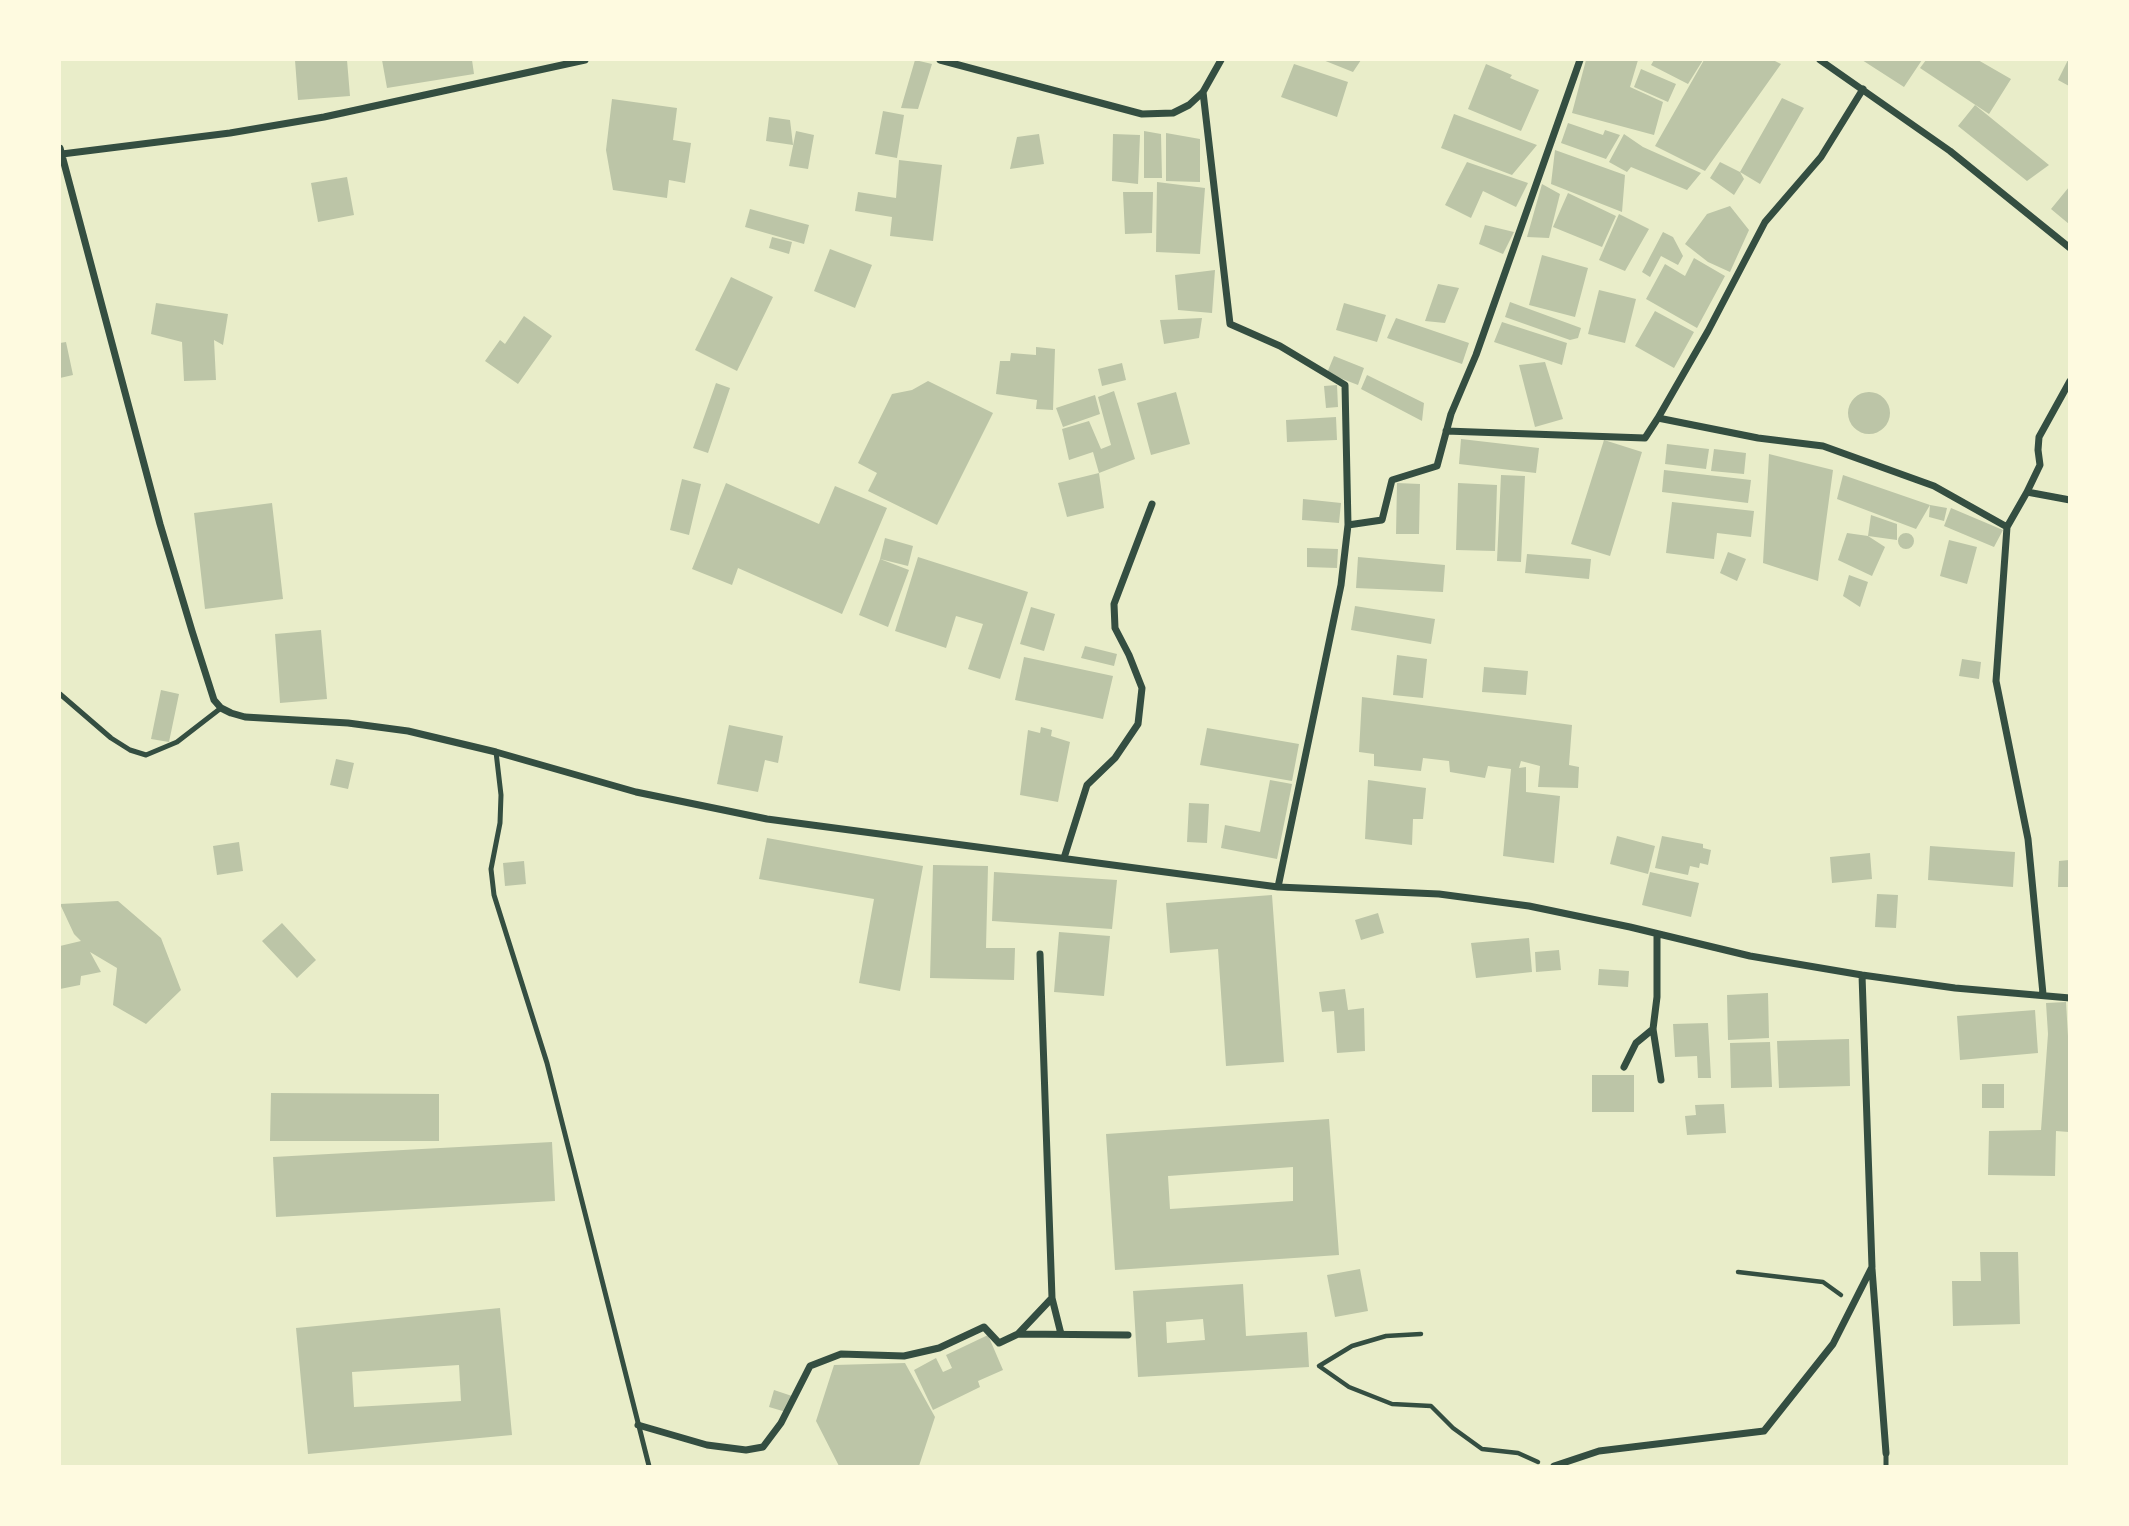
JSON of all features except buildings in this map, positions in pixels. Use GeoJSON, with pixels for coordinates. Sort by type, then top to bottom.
{"type":"FeatureCollection","features":[{"type":"Feature","properties":{"kind":"street"},"geometry":{"type":"LineString","coordinates":[[585,60],[324,117],[230,134],[61,151],[160,524],[209,687],[214,700],[221,708],[246,717],[348,723],[408,731],[496,752],[636,792],[767,819],[1278,887],[1439,894],[1529,906],[1750,956],[1955,988],[2070,998]]}},
{"type":"Feature","properties":{"kind":"street"},"geometry":{"type":"LineString","coordinates":[[940,60],[1142,114],[1173,113],[1189,105],[1203,92],[1221,60]]}},
{"type":"Feature","properties":{"kind":"street"},"geometry":{"type":"LineString","coordinates":[[1348,525],[1382,520],[1392,480],[1437,466],[1451,414],[1476,355],[1580,60]]}},
{"type":"Feature","properties":{"kind":"street"},"geometry":{"type":"LineString","coordinates":[[1820,60],[1950,151],[2070,248]]}},
{"type":"Feature","properties":{"kind":"street"},"geometry":{"type":"LineString","coordinates":[[1446,431],[1645,438],[1708,331],[1765,222],[1821,157],[1863,89]]}},
{"type":"Feature","properties":{"kind":"street"},"geometry":{"type":"LineString","coordinates":[[1203,92],[1230,324],[1280,346],[1345,385],[1348,525],[1341,585],[1278,887]]}},
{"type":"Feature","properties":{"kind":"street"},"geometry":{"type":"LineString","coordinates":[[2043,994],[2028,839],[1996,681],[2007,527],[2040,465],[2039,437],[2070,381]]}},
{"type":"Feature","properties":{"kind":"street"},"geometry":{"type":"LineString","coordinates":[[1658,418],[1758,438],[1823,446],[1934,486],[2007,527]]}},
{"type":"Feature","properties":{"kind":"street"},"geometry":{"type":"LineString","coordinates":[[2027,492],[2070,500]]}},
{"type":"Feature","properties":{"kind":"street"},"geometry":{"type":"LineString","coordinates":[[1064,858],[1087,785],[1115,758],[1138,724],[1142,688],[1115,628],[1114,604],[1152,504]]}},
{"type":"Feature","properties":{"kind":"street"},"geometry":{"type":"LineString","coordinates":[[1657,934],[1657,997],[1653,1030],[1661,1080]]}},
{"type":"Feature","properties":{"kind":"street"},"geometry":{"type":"LineString","coordinates":[[1040,954],[1052,1298],[1061,1334]]}},
{"type":"Feature","properties":{"kind":"street"},"geometry":{"type":"LineString","coordinates":[[1862,975],[1872,1267],[1886,1453]]}},
{"type":"Feature","properties":{"kind":"street"},"geometry":{"type":"LineString","coordinates":[[1624,1067],[1636,1043],[1653,1030]]}},
{"type":"Feature","properties":{"kind":"street"},"geometry":{"type":"LineString","coordinates":[[1551,1466],[1599,1451],[1764,1431],[1833,1344],[1872,1267]]}},
{"type":"Feature","properties":{"kind":"street"},"geometry":{"type":"LineString","coordinates":[[638,1425],[707,1445],[746,1450],[763,1447],[781,1423],[810,1366],[841,1354],[904,1356],[939,1348],[984,1327],[999,1343],[1018,1334],[1052,1298]]}},
{"type":"Feature","properties":{"kind":"street"},"geometry":{"type":"LineString","coordinates":[[1018,1334],[1128,1335]]}},
{"type":"Feature","properties":{"kind":"lane"},"geometry":{"type":"LineString","coordinates":[[60,694],[111,738],[130,750],[146,755],[177,742],[221,708]]}},
{"type":"Feature","properties":{"kind":"lane"},"geometry":{"type":"LineString","coordinates":[[496,752],[501,795],[500,823],[491,869],[494,895],[547,1063],[649,1466]]}},
{"type":"Feature","properties":{"kind":"lane"},"geometry":{"type":"LineString","coordinates":[[1886,1453],[1886,1466]]}},
{"type":"Feature","properties":{"kind":"path"},"geometry":{"type":"LineString","coordinates":[[1738,1272],[1823,1282],[1854,1303]]}},
{"type":"Feature","properties":{"kind":"path"},"geometry":{"type":"LineString","coordinates":[[1421,1334],[1386,1336],[1352,1346],[1319,1366],[1349,1387],[1392,1404],[1431,1406],[1452,1428],[1482,1449],[1518,1453],[1551,1466]]}}]}
